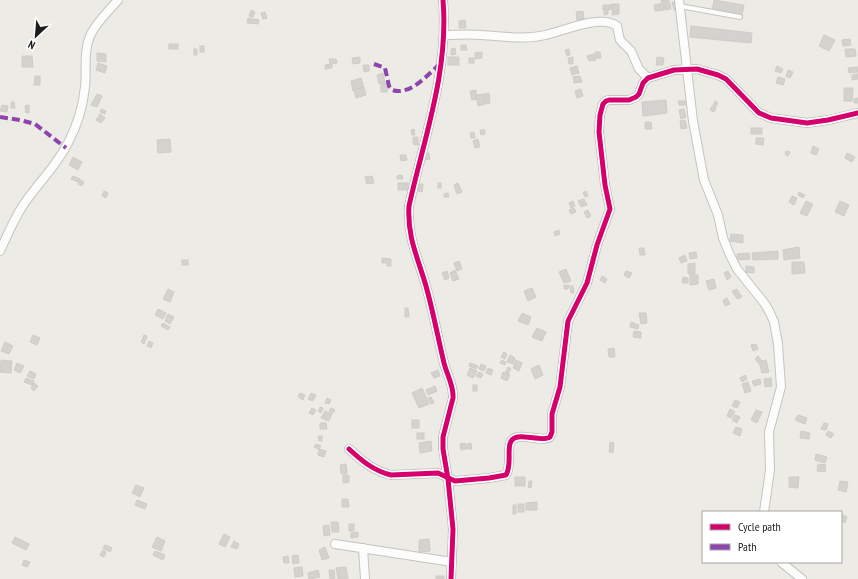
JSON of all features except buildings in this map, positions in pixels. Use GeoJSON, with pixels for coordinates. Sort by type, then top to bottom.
{"type":"FeatureCollection","features":[{"type":"Feature","properties":{"kind":"street"},"geometry":{"type":"LineString","coordinates":[[0,251],[22,208],[50,171],[69,142],[80,113],[83,100],[86,75],[86,50],[90,37],[101,19],[118,0]]}},
{"type":"Feature","properties":{"kind":"street"},"geometry":{"type":"LineString","coordinates":[[443,0],[444,35],[440,75],[409,206],[408,221],[412,242],[432,306],[445,366],[454,393],[454,398],[443,437],[443,449],[448,479],[453,529],[451,579]]}},
{"type":"Feature","properties":{"kind":"street"},"geometry":{"type":"LineString","coordinates":[[679,3],[693,121],[704,180],[718,215],[723,238],[729,253],[737,269],[770,312],[774,322],[778,344],[781,387],[770,424],[770,470],[764,511]]}},
{"type":"Feature","properties":{"kind":"street"},"geometry":{"type":"LineString","coordinates":[[444,35],[481,35],[523,38],[544,36],[592,23],[611,23],[617,26],[620,40],[631,51],[639,69],[648,78]]}},
{"type":"Feature","properties":{"kind":"street"},"geometry":{"type":"LineString","coordinates":[[349,450],[369,466],[384,474],[438,473],[443,474],[448,479],[460,481],[506,475],[509,467],[510,444],[512,438],[520,436],[548,438],[552,435],[552,414],[560,387],[568,321],[587,283],[597,245],[610,209],[607,197],[599,132],[602,108],[606,101],[629,100],[636,97],[639,94],[643,83],[648,78],[674,70],[698,69],[710,72],[726,79],[759,113],[771,118],[807,122],[833,120],[858,113]]}},
{"type":"Feature","properties":{"kind":"street"},"geometry":{"type":"LineString","coordinates":[[335,544],[371,548],[452,562]]}},
{"type":"Feature","properties":{"kind":"street"},"geometry":{"type":"LineString","coordinates":[[363,548],[364,579]]}},
{"type":"Feature","properties":{"kind":"street"},"geometry":{"type":"LineString","coordinates":[[782,563],[802,579]]}},
{"type":"Feature","properties":{"kind":"lane"},"geometry":{"type":"LineString","coordinates":[[679,3],[740,17]]}},
{"type":"Feature","properties":{"kind":"marked path"},"geometry":{"type":"LineString","coordinates":[[374,64],[385,68],[389,86],[392,90],[399,91],[406,90],[419,83],[441,63]]}},
{"type":"Feature","properties":{"kind":"marked path"},"geometry":{"type":"LineString","coordinates":[[0,117],[35,124],[66,148]]}},
{"type":"Feature","properties":{"kind":"cycle path"},"geometry":{"type":"LineString","coordinates":[[443,0],[444,26],[439,78],[409,206],[409,217],[411,238],[426,286],[444,363],[453,394],[443,437],[443,449],[448,479],[453,529],[451,579]]}},
{"type":"Feature","properties":{"kind":"cycle path"},"geometry":{"type":"LineString","coordinates":[[349,449],[368,465],[391,475],[438,473],[455,481],[506,475],[509,462],[509,449],[512,440],[517,437],[541,439],[550,437],[552,432],[552,414],[560,387],[568,321],[587,283],[597,245],[610,209],[605,185],[599,132],[600,115],[603,104],[606,101],[629,100],[636,97],[639,94],[643,83],[648,78],[674,70],[697,69],[726,79],[759,113],[771,118],[807,123],[858,113]]}}]}
